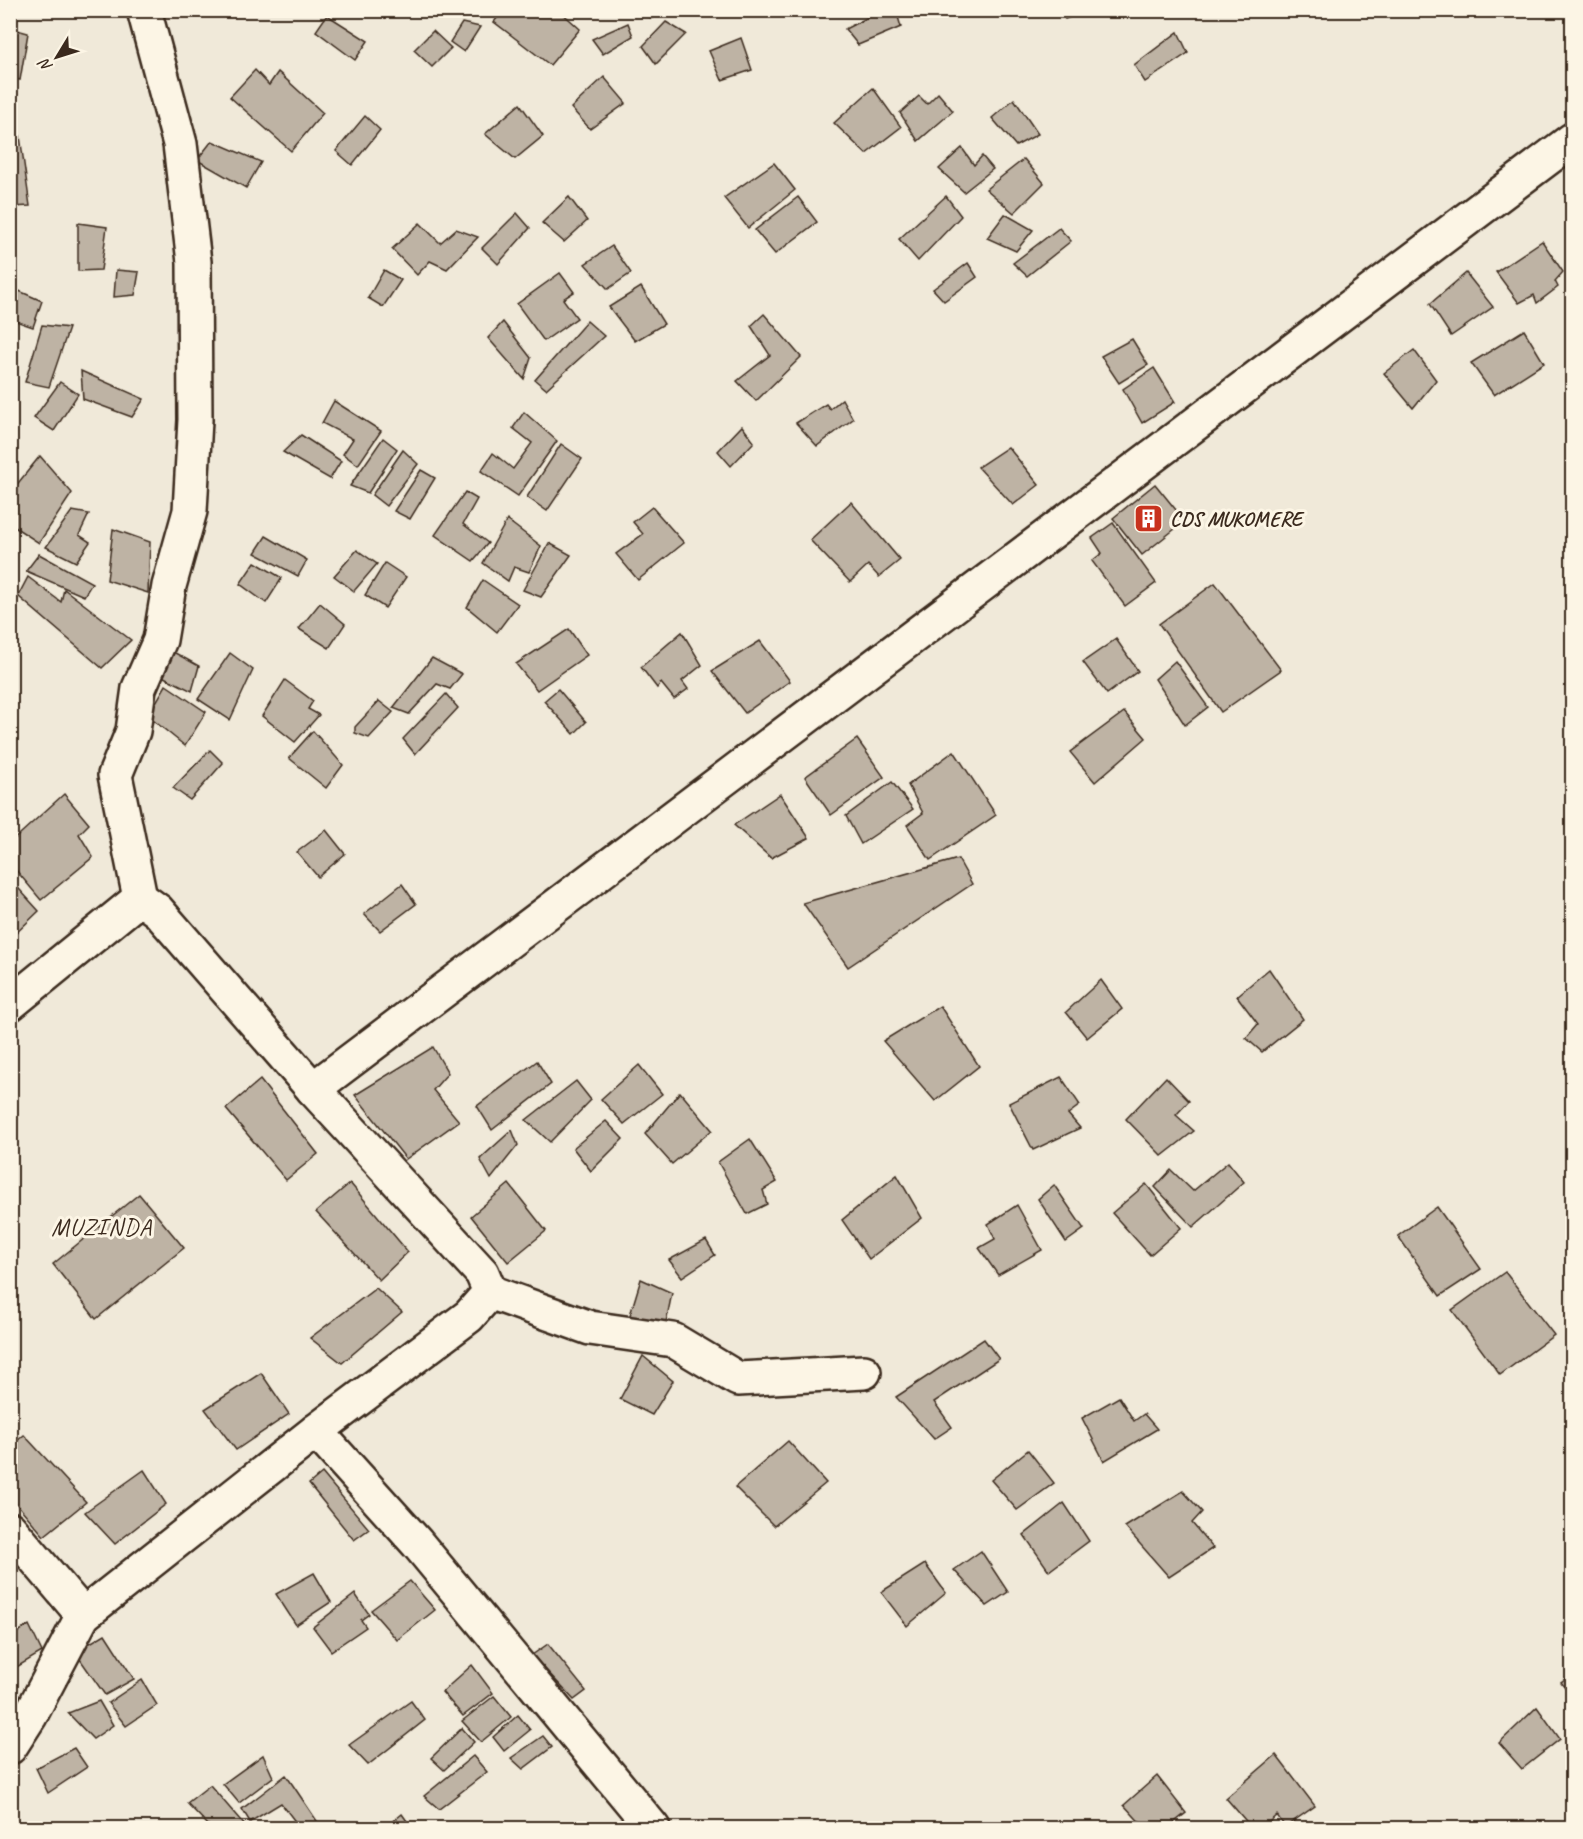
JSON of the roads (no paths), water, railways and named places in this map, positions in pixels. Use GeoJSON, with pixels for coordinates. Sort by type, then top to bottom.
{"type":"FeatureCollection","features":[{"type":"Feature","properties":{"kind":"street"},"geometry":{"type":"LineString","coordinates":[[144,10],[180,144],[194,262],[195,420],[190,511],[169,586],[160,640],[139,688],[133,731],[115,775],[140,898],[158,911],[313,1089],[482,1273],[490,1292],[590,1328],[673,1340],[738,1379],[864,1372]]}},
{"type":"Feature","properties":{"kind":"street"},"geometry":{"type":"LineString","coordinates":[[313,1089],[1572,140]]}},
{"type":"Feature","properties":{"kind":"street"},"geometry":{"type":"LineString","coordinates":[[10,1004],[140,898]]}},
{"type":"Feature","properties":{"kind":"street"},"geometry":{"type":"LineString","coordinates":[[10,1747],[30,1716],[83,1615],[316,1431],[469,1316],[490,1292]]}},
{"type":"Feature","properties":{"kind":"street"},"geometry":{"type":"LineString","coordinates":[[316,1431],[417,1543],[653,1828]]}},
{"type":"Feature","properties":{"kind":"street"},"geometry":{"type":"LineString","coordinates":[[10,1529],[83,1615]]}},
{"type":"Feature","properties":{"kind":"place","name":"CDS MUKOMERE"},"geometry":{"type":"Point","coordinates":[1149,519]}},
{"type":"Feature","properties":{"kind":"district","name":"MUZINDA"},"geometry":{"type":"Point","coordinates":[102,1227]}}]}
